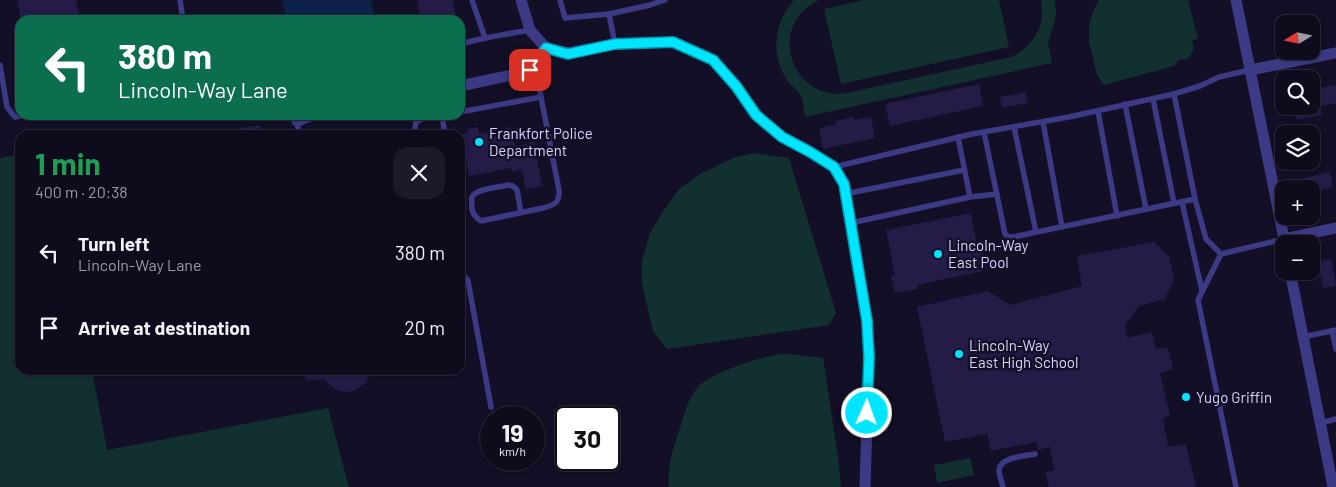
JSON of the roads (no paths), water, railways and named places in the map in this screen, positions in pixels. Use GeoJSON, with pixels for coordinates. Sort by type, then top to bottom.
{"type":"FeatureCollection","features":[{"type":"Feature","properties":{"kind":"street"},"geometry":{"type":"LineString","coordinates":[[521,0],[530,30],[546,48],[568,54],[615,44],[673,42],[713,60],[736,86],[756,115],[782,137],[834,167],[844,184],[867,321],[869,357],[865,487]]}},
{"type":"Feature","properties":{"kind":"street"},"geometry":{"type":"LineString","coordinates":[[1236,0],[1284,235]]}},
{"type":"Feature","properties":{"kind":"street"},"geometry":{"type":"LineString","coordinates":[[465,85],[530,70],[546,48]]}},
{"type":"Feature","properties":{"kind":"street"},"geometry":{"type":"LineString","coordinates":[[1250,70],[1336,53]]}},
{"type":"Feature","properties":{"kind":"street"},"geometry":{"type":"LineString","coordinates":[[1309,235],[1336,228]]}},
{"type":"Feature","properties":{"kind":"street"},"geometry":{"type":"LineString","coordinates":[[1292,280],[1333,487]]}},
{"type":"Feature","properties":{"kind":"lane"},"geometry":{"type":"LineString","coordinates":[[180,0],[183,15]]}},
{"type":"Feature","properties":{"kind":"lane"},"geometry":{"type":"LineString","coordinates":[[472,0],[485,38]]}},
{"type":"Feature","properties":{"kind":"lane"},"geometry":{"type":"LineString","coordinates":[[560,0],[565,18],[609,14],[665,0]]}},
{"type":"Feature","properties":{"kind":"lane"},"geometry":{"type":"LineString","coordinates":[[609,14],[615,44]]}},
{"type":"Feature","properties":{"kind":"lane"},"geometry":{"type":"LineString","coordinates":[[465,43],[530,30]]}},
{"type":"Feature","properties":{"kind":"lane"},"geometry":{"type":"LineString","coordinates":[[521,213],[517,190],[513,186],[476,192],[472,197],[471,204],[476,219],[481,221],[521,213],[551,206],[559,197],[534,64]]}},
{"type":"Feature","properties":{"kind":"lane"},"geometry":{"type":"LineString","coordinates":[[0,65],[7,107],[15,117]]}},
{"type":"Feature","properties":{"kind":"lane"},"geometry":{"type":"LineString","coordinates":[[834,167],[972,134],[1042,122],[1153,99],[1200,86],[1219,77],[1250,70]]}},
{"type":"Feature","properties":{"kind":"lane"},"geometry":{"type":"LineString","coordinates":[[1174,94],[1195,199],[1206,239],[1221,254]]}},
{"type":"Feature","properties":{"kind":"lane"},"geometry":{"type":"LineString","coordinates":[[465,111],[541,97]]}},
{"type":"Feature","properties":{"kind":"lane"},"geometry":{"type":"LineString","coordinates":[[1153,99],[1174,203]]}},
{"type":"Feature","properties":{"kind":"lane"},"geometry":{"type":"LineString","coordinates":[[1126,104],[1146,209]]}},
{"type":"Feature","properties":{"kind":"lane"},"geometry":{"type":"LineString","coordinates":[[1098,111],[1117,216]]}},
{"type":"Feature","properties":{"kind":"lane"},"geometry":{"type":"LineString","coordinates":[[415,130],[416,122],[420,120]]}},
{"type":"Feature","properties":{"kind":"lane"},"geometry":{"type":"LineString","coordinates":[[296,121],[298,130]]}},
{"type":"Feature","properties":{"kind":"lane"},"geometry":{"type":"LineString","coordinates":[[1042,122],[1062,227]]}},
{"type":"Feature","properties":{"kind":"lane"},"geometry":{"type":"LineString","coordinates":[[1014,127],[1036,232]]}},
{"type":"Feature","properties":{"kind":"lane"},"geometry":{"type":"LineString","coordinates":[[984,132],[1005,234],[1008,237],[1195,199]]}},
{"type":"Feature","properties":{"kind":"lane"},"geometry":{"type":"LineString","coordinates":[[958,137],[970,197]]}},
{"type":"Feature","properties":{"kind":"lane"},"geometry":{"type":"LineString","coordinates":[[846,194],[964,170]]}},
{"type":"Feature","properties":{"kind":"lane"},"geometry":{"type":"LineString","coordinates":[[850,223],[970,197],[997,194]]}},
{"type":"Feature","properties":{"kind":"lane"},"geometry":{"type":"LineString","coordinates":[[1182,202],[1202,291]]}},
{"type":"Feature","properties":{"kind":"lane"},"geometry":{"type":"LineString","coordinates":[[1221,254],[1275,243]]}},
{"type":"Feature","properties":{"kind":"lane"},"geometry":{"type":"LineString","coordinates":[[1221,254],[1198,300],[1236,487]]}},
{"type":"Feature","properties":{"kind":"lane"},"geometry":{"type":"LineString","coordinates":[[465,277],[468,281],[491,406]]}},
{"type":"Feature","properties":{"kind":"lane"},"geometry":{"type":"LineString","coordinates":[[1303,337],[1334,330],[1336,349]]}},
{"type":"Feature","properties":{"kind":"lane"},"geometry":{"type":"LineString","coordinates":[[1320,423],[1336,419]]}},
{"type":"Feature","properties":{"kind":"lane"},"geometry":{"type":"LineString","coordinates":[[1003,487],[999,469],[1002,463],[1010,459],[1035,454]]}},
{"type":"Feature","properties":{"kind":"water"},"geometry":{"type":"Polygon","coordinates":[[[282,0],[371,0],[375,15],[286,15],[282,0]]]}},
{"type":"Feature","properties":{"kind":"place","name":"Frankfort Police Department"},"geometry":{"type":"Point","coordinates":[479,142]}},
{"type":"Feature","properties":{"kind":"place","name":"Lincoln-Way East Pool"},"geometry":{"type":"Point","coordinates":[938,254]}},
{"type":"Feature","properties":{"kind":"place","name":"Lincoln-Way East High School"},"geometry":{"type":"Point","coordinates":[959,354]}},
{"type":"Feature","properties":{"kind":"place","name":"Yugo Griffin"},"geometry":{"type":"Point","coordinates":[1186,397]}}]}
